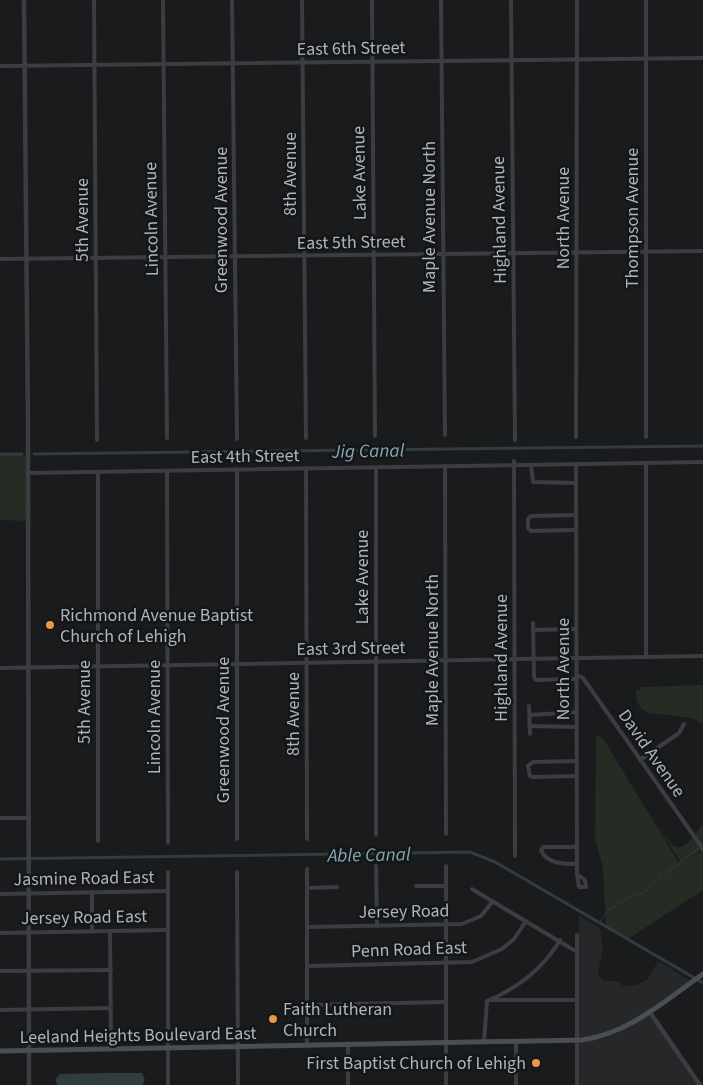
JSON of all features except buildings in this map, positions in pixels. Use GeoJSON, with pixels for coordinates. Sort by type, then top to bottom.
{"type":"FeatureCollection","features":[{"type":"Feature","properties":{"kind":"main road","name":"Leeland Heights Boulevard East"},"geometry":{"type":"LineString","coordinates":[[0,1051],[577,1041],[613,1033],[703,974]]}},
{"type":"Feature","properties":{"kind":"street"},"geometry":{"type":"LineString","coordinates":[[24,0],[28,473],[29,1085]]}},
{"type":"Feature","properties":{"kind":"street","name":"5th Avenue"},"geometry":{"type":"LineString","coordinates":[[94,0],[98,440]]}},
{"type":"Feature","properties":{"kind":"street","name":"Lincoln Avenue"},"geometry":{"type":"LineString","coordinates":[[163,0],[167,438]]}},
{"type":"Feature","properties":{"kind":"street","name":"Greenwood Avenue"},"geometry":{"type":"LineString","coordinates":[[232,0],[237,439]]}},
{"type":"Feature","properties":{"kind":"street","name":"8th Avenue"},"geometry":{"type":"LineString","coordinates":[[302,0],[306,438]]}},
{"type":"Feature","properties":{"kind":"street","name":"Lake Avenue"},"geometry":{"type":"LineString","coordinates":[[372,0],[375,436]]}},
{"type":"Feature","properties":{"kind":"street","name":"Maple Avenue North"},"geometry":{"type":"LineString","coordinates":[[441,0],[445,435]]}},
{"type":"Feature","properties":{"kind":"street","name":"Highland Avenue"},"geometry":{"type":"LineString","coordinates":[[511,0],[515,440]]}},
{"type":"Feature","properties":{"kind":"street","name":"North Avenue"},"geometry":{"type":"LineString","coordinates":[[576,437],[577,0]]}},
{"type":"Feature","properties":{"kind":"street","name":"Thompson Avenue"},"geometry":{"type":"LineString","coordinates":[[646,0],[646,437]]}},
{"type":"Feature","properties":{"kind":"street","name":"East 6th Street"},"geometry":{"type":"LineString","coordinates":[[0,66],[703,58]]}},
{"type":"Feature","properties":{"kind":"street","name":"East 5th Street"},"geometry":{"type":"LineString","coordinates":[[0,259],[703,251]]}},
{"type":"Feature","properties":{"kind":"street","name":"East 4th Street"},"geometry":{"type":"LineString","coordinates":[[28,473],[376,468],[514,463],[531,465],[703,462]]}},
{"type":"Feature","properties":{"kind":"street","name":"Highland Avenue"},"geometry":{"type":"LineString","coordinates":[[514,463],[515,856]]}},
{"type":"Feature","properties":{"kind":"street"},"geometry":{"type":"LineString","coordinates":[[646,463],[646,656]]}},
{"type":"Feature","properties":{"kind":"street","name":"North Avenue"},"geometry":{"type":"LineString","coordinates":[[576,464],[577,874]]}},
{"type":"Feature","properties":{"kind":"street"},"geometry":{"type":"LineString","coordinates":[[531,465],[533,482],[576,483]]}},
{"type":"Feature","properties":{"kind":"street","name":"Maple Avenue North"},"geometry":{"type":"LineString","coordinates":[[445,466],[446,834]]}},
{"type":"Feature","properties":{"kind":"street","name":"Lake Avenue"},"geometry":{"type":"LineString","coordinates":[[376,468],[376,836]]}},
{"type":"Feature","properties":{"kind":"street","name":"8th Avenue"},"geometry":{"type":"LineString","coordinates":[[306,469],[307,839]]}},
{"type":"Feature","properties":{"kind":"street","name":"Greenwood Avenue"},"geometry":{"type":"LineString","coordinates":[[237,470],[237,839]]}},
{"type":"Feature","properties":{"kind":"street","name":"Lincoln Avenue"},"geometry":{"type":"LineString","coordinates":[[167,471],[168,843]]}},
{"type":"Feature","properties":{"kind":"street","name":"5th Avenue"},"geometry":{"type":"LineString","coordinates":[[98,472],[98,841]]}},
{"type":"Feature","properties":{"kind":"street"},"geometry":{"type":"LineString","coordinates":[[576,516],[531,516],[528,519],[530,531],[576,530]]}},
{"type":"Feature","properties":{"kind":"street"},"geometry":{"type":"LineString","coordinates":[[533,623],[533,658],[536,680],[577,677]]}},
{"type":"Feature","properties":{"kind":"street"},"geometry":{"type":"LineString","coordinates":[[533,630],[576,629]]}},
{"type":"Feature","properties":{"kind":"street","name":"East 3rd Street"},"geometry":{"type":"LineString","coordinates":[[0,668],[703,656]]}},
{"type":"Feature","properties":{"kind":"street","name":"David Avenue"},"geometry":{"type":"LineString","coordinates":[[577,677],[583,678],[703,850]]}},
{"type":"Feature","properties":{"kind":"street"},"geometry":{"type":"LineString","coordinates":[[529,706],[530,734]]}},
{"type":"Feature","properties":{"kind":"street"},"geometry":{"type":"LineString","coordinates":[[530,715],[577,712]]}},
{"type":"Feature","properties":{"kind":"street"},"geometry":{"type":"LineString","coordinates":[[640,760],[678,733],[684,724]]}},
{"type":"Feature","properties":{"kind":"street"},"geometry":{"type":"LineString","coordinates":[[529,726],[577,727]]}},
{"type":"Feature","properties":{"kind":"street"},"geometry":{"type":"LineString","coordinates":[[530,781],[528,766],[533,762],[577,761]]}},
{"type":"Feature","properties":{"kind":"street"},"geometry":{"type":"LineString","coordinates":[[529,774],[534,777],[577,776]]}},
{"type":"Feature","properties":{"kind":"street"},"geometry":{"type":"LineString","coordinates":[[0,818],[28,818]]}},
{"type":"Feature","properties":{"kind":"street"},"geometry":{"type":"LineString","coordinates":[[577,847],[544,847],[541,850],[545,856],[559,864],[577,864]]}},
{"type":"Feature","properties":{"kind":"street"},"geometry":{"type":"LineString","coordinates":[[376,866],[377,926]]}},
{"type":"Feature","properties":{"kind":"street"},"geometry":{"type":"LineString","coordinates":[[446,866],[446,1085]]}},
{"type":"Feature","properties":{"kind":"street"},"geometry":{"type":"LineString","coordinates":[[307,869],[307,1045]]}},
{"type":"Feature","properties":{"kind":"street"},"geometry":{"type":"LineString","coordinates":[[168,872],[168,1085]]}},
{"type":"Feature","properties":{"kind":"street"},"geometry":{"type":"LineString","coordinates":[[237,872],[238,1085]]}},
{"type":"Feature","properties":{"kind":"street"},"geometry":{"type":"LineString","coordinates":[[416,886],[446,886]]}},
{"type":"Feature","properties":{"kind":"street"},"geometry":{"type":"LineString","coordinates":[[307,888],[337,888]]}},
{"type":"Feature","properties":{"kind":"street"},"geometry":{"type":"LineString","coordinates":[[472,889],[560,940],[577,952]]}},
{"type":"Feature","properties":{"kind":"street","name":"Jasmine Road East"},"geometry":{"type":"LineString","coordinates":[[0,894],[168,891]]}},
{"type":"Feature","properties":{"kind":"street"},"geometry":{"type":"LineString","coordinates":[[92,892],[92,931]]}},
{"type":"Feature","properties":{"kind":"street","name":"Jersey Road"},"geometry":{"type":"LineString","coordinates":[[307,927],[462,924],[475,920],[484,914],[493,901]]}},
{"type":"Feature","properties":{"kind":"street","name":"Penn Road East"},"geometry":{"type":"LineString","coordinates":[[307,966],[472,962],[494,954],[514,939],[526,921]]}},
{"type":"Feature","properties":{"kind":"street","name":"Jersey Road East"},"geometry":{"type":"LineString","coordinates":[[0,933],[168,930]]}},
{"type":"Feature","properties":{"kind":"street"},"geometry":{"type":"LineString","coordinates":[[110,931],[111,1049]]}},
{"type":"Feature","properties":{"kind":"street"},"geometry":{"type":"LineString","coordinates":[[577,935],[577,1085]]}},
{"type":"Feature","properties":{"kind":"street"},"geometry":{"type":"LineString","coordinates":[[484,1042],[485,1004],[517,985],[537,970],[560,940]]}},
{"type":"Feature","properties":{"kind":"street"},"geometry":{"type":"LineString","coordinates":[[0,971],[111,970]]}},
{"type":"Feature","properties":{"kind":"street"},"geometry":{"type":"LineString","coordinates":[[490,1000],[578,1000]]}},
{"type":"Feature","properties":{"kind":"street"},"geometry":{"type":"LineString","coordinates":[[307,1005],[446,1002]]}},
{"type":"Feature","properties":{"kind":"street"},"geometry":{"type":"LineString","coordinates":[[0,1010],[111,1008]]}},
{"type":"Feature","properties":{"kind":"street"},"geometry":{"type":"LineString","coordinates":[[649,1011],[699,1085]]}},
{"type":"Feature","properties":{"kind":"street"},"geometry":{"type":"LineString","coordinates":[[516,1042],[516,1085]]}},
{"type":"Feature","properties":{"kind":"street"},"geometry":{"type":"LineString","coordinates":[[348,1045],[348,1085]]}},
{"type":"Feature","properties":{"kind":"shaded area"},"geometry":{"type":"Polygon","coordinates":[[[0,455],[26,455],[26,521],[0,520],[0,455]]]}},
{"type":"Feature","properties":{"kind":"shaded area"},"geometry":{"type":"Polygon","coordinates":[[[703,685],[703,724],[692,718],[649,713],[641,707],[636,699],[636,691],[643,687],[703,685]]]}},
{"type":"Feature","properties":{"kind":"shaded area"},"geometry":{"type":"Polygon","coordinates":[[[596,734],[604,740],[679,863],[703,851],[703,890],[628,939],[606,926],[603,868],[595,838],[596,734]]]}},
{"type":"Feature","properties":{"kind":"shaded area"},"geometry":{"type":"Polygon","coordinates":[[[703,824],[703,850],[680,862],[658,826],[671,843],[677,847],[686,844],[703,824]]]}},
{"type":"Feature","properties":{"kind":"shaded area"},"geometry":{"type":"Polygon","coordinates":[[[579,916],[600,928],[603,947],[598,973],[603,981],[616,981],[624,986],[637,985],[648,979],[658,961],[691,981],[631,1021],[608,1033],[577,1039],[579,916]]]}},
{"type":"Feature","properties":{"kind":"shaded area"},"geometry":{"type":"Polygon","coordinates":[[[649,1013],[698,1085],[577,1085],[577,1043],[609,1037],[649,1013]]]}},
{"type":"Feature","properties":{"kind":"shaded area"},"geometry":{"type":"Polygon","coordinates":[[[142,1073],[145,1080],[142,1085],[58,1085],[55,1080],[60,1074],[142,1073]]]}},
{"type":"Feature","properties":{"kind":"waterway","name":"Jig Canal"},"geometry":{"type":"LineString","coordinates":[[34,454],[703,446]]}},
{"type":"Feature","properties":{"kind":"waterway","name":"Jig Canal"},"geometry":{"type":"LineString","coordinates":[[0,454],[22,454]]}},
{"type":"Feature","properties":{"kind":"waterway"},"geometry":{"type":"LineString","coordinates":[[665,874],[699,848]]}},
{"type":"Feature","properties":{"kind":"waterway","name":"Able Canal"},"geometry":{"type":"LineString","coordinates":[[0,859],[470,852],[495,862],[703,983]]}},
{"type":"Feature","properties":{"kind":"waterway"},"geometry":{"type":"LineString","coordinates":[[635,895],[643,894],[662,875]]}},
{"type":"Feature","properties":{"kind":"waterway"},"geometry":{"type":"LineString","coordinates":[[609,910],[629,897]]}},
{"type":"Feature","properties":{"kind":"waterway"},"geometry":{"type":"LineString","coordinates":[[600,922],[606,913]]}},
{"type":"Feature","properties":{"kind":"place","name":"Richmond Avenue Baptist Church of Lehigh"},"geometry":{"type":"Point","coordinates":[50,625]}},
{"type":"Feature","properties":{"kind":"place","name":"Faith Lutheran Church"},"geometry":{"type":"Point","coordinates":[273,1019]}},
{"type":"Feature","properties":{"kind":"place","name":"First Baptist Church of Lehigh"},"geometry":{"type":"Point","coordinates":[536,1063]}}]}
